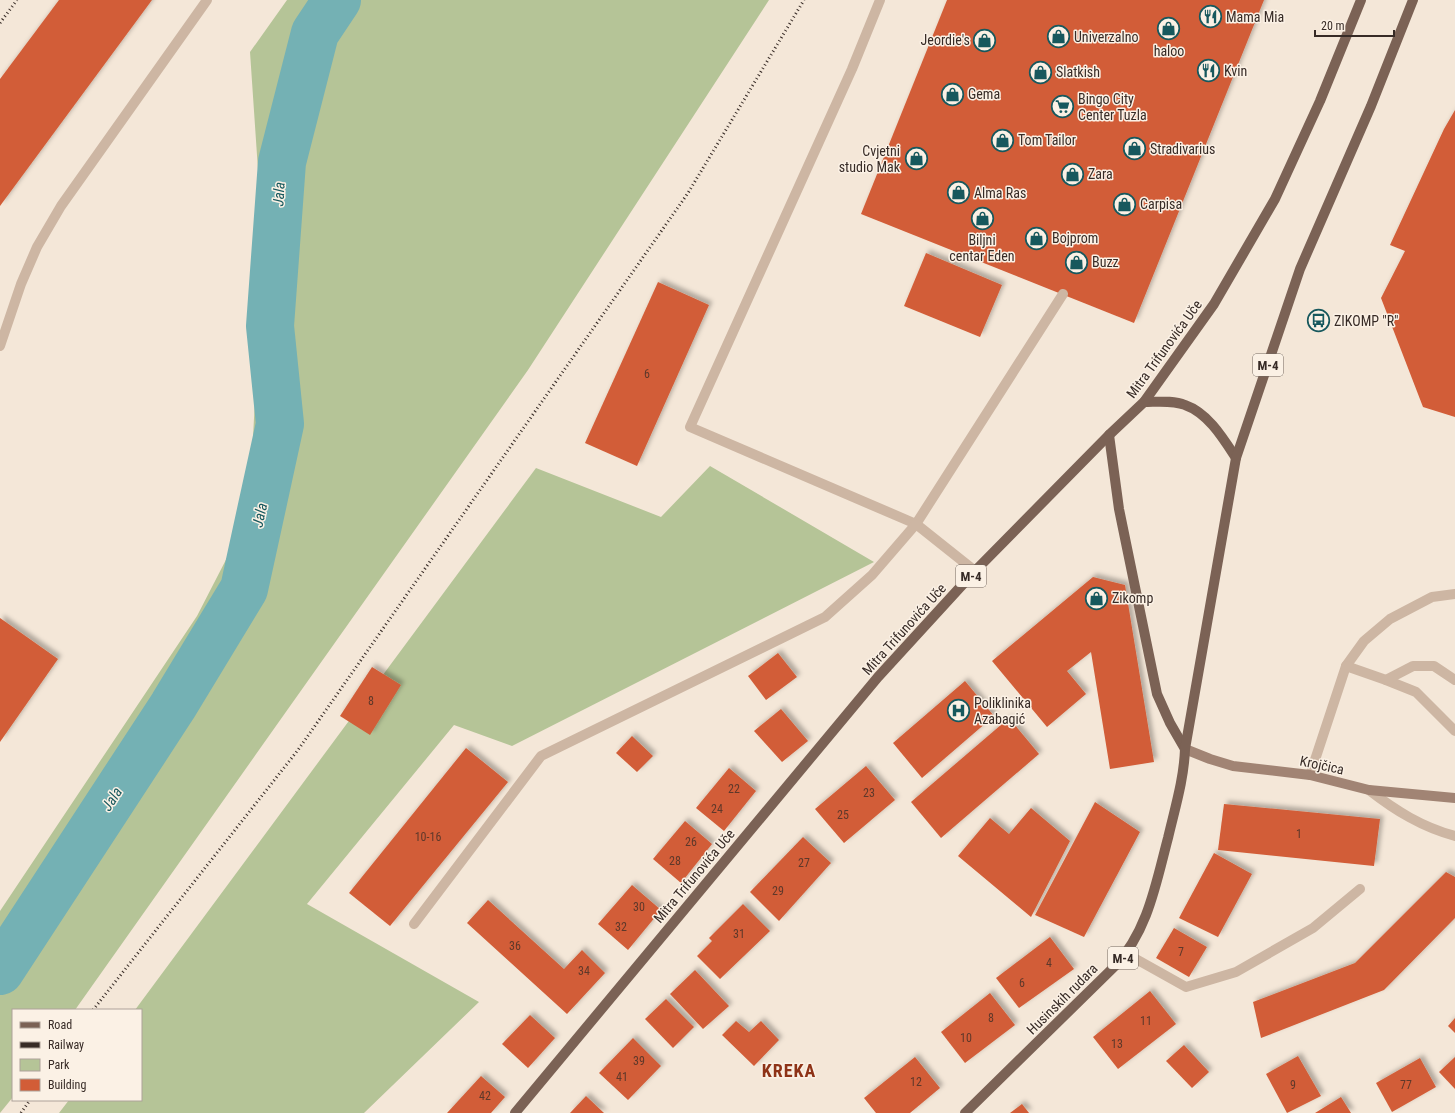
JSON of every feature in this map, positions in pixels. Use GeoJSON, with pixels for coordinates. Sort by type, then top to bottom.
{"type":"FeatureCollection","features":[{"type":"Feature","properties":{"kind":"main road","name":"Mitra Trifunovića Uče"},"geometry":{"type":"LineString","coordinates":[[516,1113],[878,677],[975,571],[1109,435],[1144,402],[1214,304],[1275,199],[1320,101],[1361,0]]}},
{"type":"Feature","properties":{"kind":"main road","name":"M-4"},"geometry":{"type":"LineString","coordinates":[[1185,748],[1236,458],[1300,269],[1372,106],[1413,0]]}},
{"type":"Feature","properties":{"kind":"main road"},"geometry":{"type":"LineString","coordinates":[[1144,402],[1184,404],[1198,412],[1220,432],[1236,458]]}},
{"type":"Feature","properties":{"kind":"main road"},"geometry":{"type":"LineString","coordinates":[[1109,435],[1119,509],[1157,694],[1170,723],[1185,748]]}},
{"type":"Feature","properties":{"kind":"main road","name":"Krojčica"},"geometry":{"type":"LineString","coordinates":[[1185,748],[1210,760],[1233,766],[1310,775],[1369,790],[1455,798]]}},
{"type":"Feature","properties":{"kind":"main road","name":"Husinskih rudara"},"geometry":{"type":"LineString","coordinates":[[965,1113],[1127,954],[1144,923],[1152,902],[1184,774],[1185,748]]}},
{"type":"Feature","properties":{"kind":"street"},"geometry":{"type":"LineString","coordinates":[[0,346],[21,284],[41,240],[62,206],[207,0]]}},
{"type":"Feature","properties":{"kind":"street"},"geometry":{"type":"LineString","coordinates":[[880,0],[852,68],[690,427],[916,524],[975,571]]}},
{"type":"Feature","properties":{"kind":"street"},"geometry":{"type":"LineString","coordinates":[[414,924],[541,756],[825,617],[872,575],[916,524],[1063,294]]}},
{"type":"Feature","properties":{"kind":"street"},"geometry":{"type":"LineString","coordinates":[[1310,775],[1346,666],[1364,641],[1390,619],[1432,597],[1455,594]]}},
{"type":"Feature","properties":{"kind":"street"},"geometry":{"type":"LineString","coordinates":[[1346,666],[1416,692],[1455,731]]}},
{"type":"Feature","properties":{"kind":"street"},"geometry":{"type":"LineString","coordinates":[[1386,680],[1413,666],[1434,666],[1455,680]]}},
{"type":"Feature","properties":{"kind":"street"},"geometry":{"type":"LineString","coordinates":[[1369,790],[1402,814],[1433,830],[1455,836]]}},
{"type":"Feature","properties":{"kind":"street"},"geometry":{"type":"LineString","coordinates":[[1127,954],[1186,987],[1236,972],[1314,928],[1360,889]]}},
{"type":"Feature","properties":{"kind":"green space"},"geometry":{"type":"Polygon","coordinates":[[[287,0],[769,0],[528,370],[76,1009],[12,1009],[12,1098],[0,1113],[0,911],[197,616],[249,515],[263,244],[250,52],[287,0]]]}},
{"type":"Feature","properties":{"kind":"green space"},"geometry":{"type":"Polygon","coordinates":[[[710,466],[874,562],[512,746],[454,725],[307,904],[479,1002],[364,1113],[59,1113],[68,1101],[142,1101],[142,1009],[136,1009],[536,468],[661,517],[710,466]]]}},
{"type":"Feature","properties":{"kind":"building"},"geometry":{"type":"Polygon","coordinates":[[[59,0],[152,0],[0,206],[0,79],[59,0]]]}},
{"type":"Feature","properties":{"kind":"building","name":"Bingo City Center Tuzla"},"geometry":{"type":"Polygon","coordinates":[[[947,0],[1264,0],[1134,323],[861,214],[947,0]]]}},
{"type":"Feature","properties":{"kind":"building"},"geometry":{"type":"Polygon","coordinates":[[[1455,110],[1455,417],[1423,407],[1381,298],[1405,251],[1390,245],[1444,129],[1455,110]]]}},
{"type":"Feature","properties":{"kind":"building"},"geometry":{"type":"Polygon","coordinates":[[[926,253],[1002,285],[980,337],[904,306],[926,253]]]}},
{"type":"Feature","properties":{"kind":"building"},"geometry":{"type":"Polygon","coordinates":[[[658,282],[709,305],[637,466],[585,443],[658,282]]]}},
{"type":"Feature","properties":{"kind":"building"},"geometry":{"type":"Polygon","coordinates":[[[1093,577],[1125,585],[1154,762],[1110,769],[1091,652],[1067,671],[1086,694],[1047,727],[992,661],[1093,577]]]}},
{"type":"Feature","properties":{"kind":"building"},"geometry":{"type":"Polygon","coordinates":[[[0,618],[58,659],[0,742],[0,618]]]}},
{"type":"Feature","properties":{"kind":"building"},"geometry":{"type":"Polygon","coordinates":[[[778,653],[797,677],[766,700],[748,676],[778,653]]]}},
{"type":"Feature","properties":{"kind":"building"},"geometry":{"type":"Polygon","coordinates":[[[372,667],[401,685],[370,735],[340,716],[372,667]]]}},
{"type":"Feature","properties":{"kind":"building"},"geometry":{"type":"Polygon","coordinates":[[[965,681],[994,716],[922,778],[893,743],[965,681]]]}},
{"type":"Feature","properties":{"kind":"building"},"geometry":{"type":"Polygon","coordinates":[[[781,709],[808,741],[782,762],[754,731],[781,709]]]}},
{"type":"Feature","properties":{"kind":"building"},"geometry":{"type":"Polygon","coordinates":[[[1009,718],[1039,754],[941,838],[911,802],[1009,718]]]}},
{"type":"Feature","properties":{"kind":"building"},"geometry":{"type":"Polygon","coordinates":[[[632,736],[653,756],[637,772],[616,753],[632,736]]]}},
{"type":"Feature","properties":{"kind":"building"},"geometry":{"type":"Polygon","coordinates":[[[466,748],[508,782],[390,926],[349,893],[466,748]]]}},
{"type":"Feature","properties":{"kind":"building"},"geometry":{"type":"Polygon","coordinates":[[[866,766],[895,800],[844,843],[815,809],[866,766]]]}},
{"type":"Feature","properties":{"kind":"building"},"geometry":{"type":"Polygon","coordinates":[[[729,768],[756,791],[724,831],[696,808],[729,768]]]}},
{"type":"Feature","properties":{"kind":"building"},"geometry":{"type":"Polygon","coordinates":[[[1095,802],[1140,832],[1084,937],[1035,915],[1095,802]]]}},
{"type":"Feature","properties":{"kind":"building"},"geometry":{"type":"Polygon","coordinates":[[[1224,804],[1380,819],[1374,866],[1218,850],[1224,804]]]}},
{"type":"Feature","properties":{"kind":"building"},"geometry":{"type":"Polygon","coordinates":[[[1031,808],[1070,841],[1031,917],[958,856],[990,818],[1009,834],[1031,808]]]}},
{"type":"Feature","properties":{"kind":"building"},"geometry":{"type":"Polygon","coordinates":[[[685,821],[712,844],[681,883],[653,859],[685,821]]]}},
{"type":"Feature","properties":{"kind":"building"},"geometry":{"type":"Polygon","coordinates":[[[803,837],[831,863],[779,921],[750,892],[803,837]]]}},
{"type":"Feature","properties":{"kind":"building"},"geometry":{"type":"Polygon","coordinates":[[[1214,853],[1252,874],[1218,937],[1179,918],[1214,853]]]}},
{"type":"Feature","properties":{"kind":"building"},"geometry":{"type":"Polygon","coordinates":[[[1446,872],[1455,877],[1455,918],[1384,990],[1261,1038],[1253,1002],[1355,963],[1446,872]]]}},
{"type":"Feature","properties":{"kind":"building"},"geometry":{"type":"Polygon","coordinates":[[[632,885],[661,910],[628,950],[598,924],[632,885]]]}},
{"type":"Feature","properties":{"kind":"building"},"geometry":{"type":"Polygon","coordinates":[[[488,900],[564,969],[582,950],[605,973],[567,1014],[467,923],[488,900]]]}},
{"type":"Feature","properties":{"kind":"building"},"geometry":{"type":"Polygon","coordinates":[[[743,904],[770,931],[720,979],[697,956],[712,941],[709,938],[743,904]]]}},
{"type":"Feature","properties":{"kind":"building"},"geometry":{"type":"Polygon","coordinates":[[[1174,928],[1207,947],[1189,977],[1156,958],[1174,928]]]}},
{"type":"Feature","properties":{"kind":"building"},"geometry":{"type":"Polygon","coordinates":[[[1050,937],[1074,969],[1019,1008],[996,978],[1050,937]]]}},
{"type":"Feature","properties":{"kind":"building"},"geometry":{"type":"Polygon","coordinates":[[[695,970],[729,1006],[703,1029],[670,994],[695,970]]]}},
{"type":"Feature","properties":{"kind":"building"},"geometry":{"type":"Polygon","coordinates":[[[1150,991],[1176,1024],[1118,1069],[1093,1037],[1150,991]]]}},
{"type":"Feature","properties":{"kind":"building"},"geometry":{"type":"Polygon","coordinates":[[[990,993],[1015,1025],[965,1063],[941,1032],[990,993]]]}},
{"type":"Feature","properties":{"kind":"building"},"geometry":{"type":"Polygon","coordinates":[[[666,999],[694,1027],[673,1048],[645,1019],[666,999]]]}},
{"type":"Feature","properties":{"kind":"building"},"geometry":{"type":"Polygon","coordinates":[[[530,1015],[555,1038],[528,1068],[502,1044],[530,1015]]]}},
{"type":"Feature","properties":{"kind":"building"},"geometry":{"type":"Polygon","coordinates":[[[1455,1018],[1455,1033],[1448,1026],[1455,1018]]]}},
{"type":"Feature","properties":{"kind":"building"},"geometry":{"type":"Polygon","coordinates":[[[736,1021],[749,1032],[761,1021],[779,1040],[754,1066],[722,1035],[736,1021]]]}},
{"type":"Feature","properties":{"kind":"building"},"geometry":{"type":"Polygon","coordinates":[[[633,1038],[661,1066],[628,1100],[599,1073],[633,1038]]]}},
{"type":"Feature","properties":{"kind":"building"},"geometry":{"type":"Polygon","coordinates":[[[1184,1045],[1209,1072],[1192,1088],[1166,1061],[1184,1045]]]}},
{"type":"Feature","properties":{"kind":"building"},"geometry":{"type":"Polygon","coordinates":[[[1298,1056],[1321,1096],[1287,1113],[1266,1074],[1298,1056]]]}},
{"type":"Feature","properties":{"kind":"building"},"geometry":{"type":"Polygon","coordinates":[[[915,1057],[940,1088],[910,1113],[876,1113],[864,1098],[915,1057]]]}},
{"type":"Feature","properties":{"kind":"building"},"geometry":{"type":"Polygon","coordinates":[[[1455,1057],[1455,1089],[1439,1072],[1455,1057]]]}},
{"type":"Feature","properties":{"kind":"building"},"geometry":{"type":"Polygon","coordinates":[[[1420,1058],[1436,1087],[1392,1112],[1376,1083],[1420,1058]]]}},
{"type":"Feature","properties":{"kind":"building"},"geometry":{"type":"Polygon","coordinates":[[[481,1076],[505,1097],[491,1113],[447,1113],[481,1076]]]}},
{"type":"Feature","properties":{"kind":"building"},"geometry":{"type":"Polygon","coordinates":[[[586,1096],[604,1113],[570,1113],[586,1096]]]}},
{"type":"Feature","properties":{"kind":"building"},"geometry":{"type":"Polygon","coordinates":[[[1341,1097],[1351,1113],[1315,1113],[1341,1097]]]}},
{"type":"Feature","properties":{"kind":"building"},"geometry":{"type":"Polygon","coordinates":[[[1022,1104],[1029,1113],[1010,1113],[1022,1104]]]}},
{"type":"Feature","properties":{"kind":"waterway","name":"Jala"},"geometry":{"type":"LineString","coordinates":[[0,971],[173,706],[244,589],[280,424],[270,326],[282,162],[315,33],[337,0]]}},
{"type":"Feature","properties":{"kind":"railway"},"geometry":{"type":"LineString","coordinates":[[0,23],[17,0]]}},
{"type":"Feature","properties":{"kind":"railway"},"geometry":{"type":"LineString","coordinates":[[94,1009],[298,750],[688,193],[804,0]]}},
{"type":"Feature","properties":{"kind":"railway"},"geometry":{"type":"LineString","coordinates":[[21,1113],[29,1101]]}},
{"type":"Feature","properties":{"kind":"place","name":"Mama Mia"},"geometry":{"type":"Point","coordinates":[1210,17]}},
{"type":"Feature","properties":{"kind":"place","name":"haloo"},"geometry":{"type":"Point","coordinates":[1169,29]}},
{"type":"Feature","properties":{"kind":"place","name":"Univerzalno"},"geometry":{"type":"Point","coordinates":[1058,37]}},
{"type":"Feature","properties":{"kind":"place","name":"Jeordie's"},"geometry":{"type":"Point","coordinates":[985,40]}},
{"type":"Feature","properties":{"kind":"place","name":"Kvin"},"geometry":{"type":"Point","coordinates":[1208,71]}},
{"type":"Feature","properties":{"kind":"place","name":"Slatkish"},"geometry":{"type":"Point","coordinates":[1041,72]}},
{"type":"Feature","properties":{"kind":"place","name":"Gema"},"geometry":{"type":"Point","coordinates":[953,94]}},
{"type":"Feature","properties":{"kind":"place","name":"Bingo City Center Tuzla"},"geometry":{"type":"Point","coordinates":[1063,107]}},
{"type":"Feature","properties":{"kind":"place","name":"Tom Tailor"},"geometry":{"type":"Point","coordinates":[1003,140]}},
{"type":"Feature","properties":{"kind":"place","name":"Stradivarius"},"geometry":{"type":"Point","coordinates":[1135,149]}},
{"type":"Feature","properties":{"kind":"place","name":"Cvjetni studio Mak"},"geometry":{"type":"Point","coordinates":[916,159]}},
{"type":"Feature","properties":{"kind":"place","name":"Zara"},"geometry":{"type":"Point","coordinates":[1073,174]}},
{"type":"Feature","properties":{"kind":"place","name":"Alma Ras"},"geometry":{"type":"Point","coordinates":[959,193]}},
{"type":"Feature","properties":{"kind":"place","name":"Carpisa"},"geometry":{"type":"Point","coordinates":[1124,204]}},
{"type":"Feature","properties":{"kind":"place","name":"Biljni centar Eden"},"geometry":{"type":"Point","coordinates":[982,218]}},
{"type":"Feature","properties":{"kind":"place","name":"Bojprom"},"geometry":{"type":"Point","coordinates":[1036,238]}},
{"type":"Feature","properties":{"kind":"place","name":"Buzz"},"geometry":{"type":"Point","coordinates":[1077,262]}},
{"type":"Feature","properties":{"kind":"place","name":"ZIKOMP \"R\""},"geometry":{"type":"Point","coordinates":[1319,321]}},
{"type":"Feature","properties":{"kind":"place","name":"Zikomp"},"geometry":{"type":"Point","coordinates":[1096,598]}},
{"type":"Feature","properties":{"kind":"place","name":"Poliklinika Azabagić"},"geometry":{"type":"Point","coordinates":[958,711]}},
{"type":"Feature","properties":{"kind":"district","name":"KREKA"},"geometry":{"type":"Point","coordinates":[789,1071]}}]}
